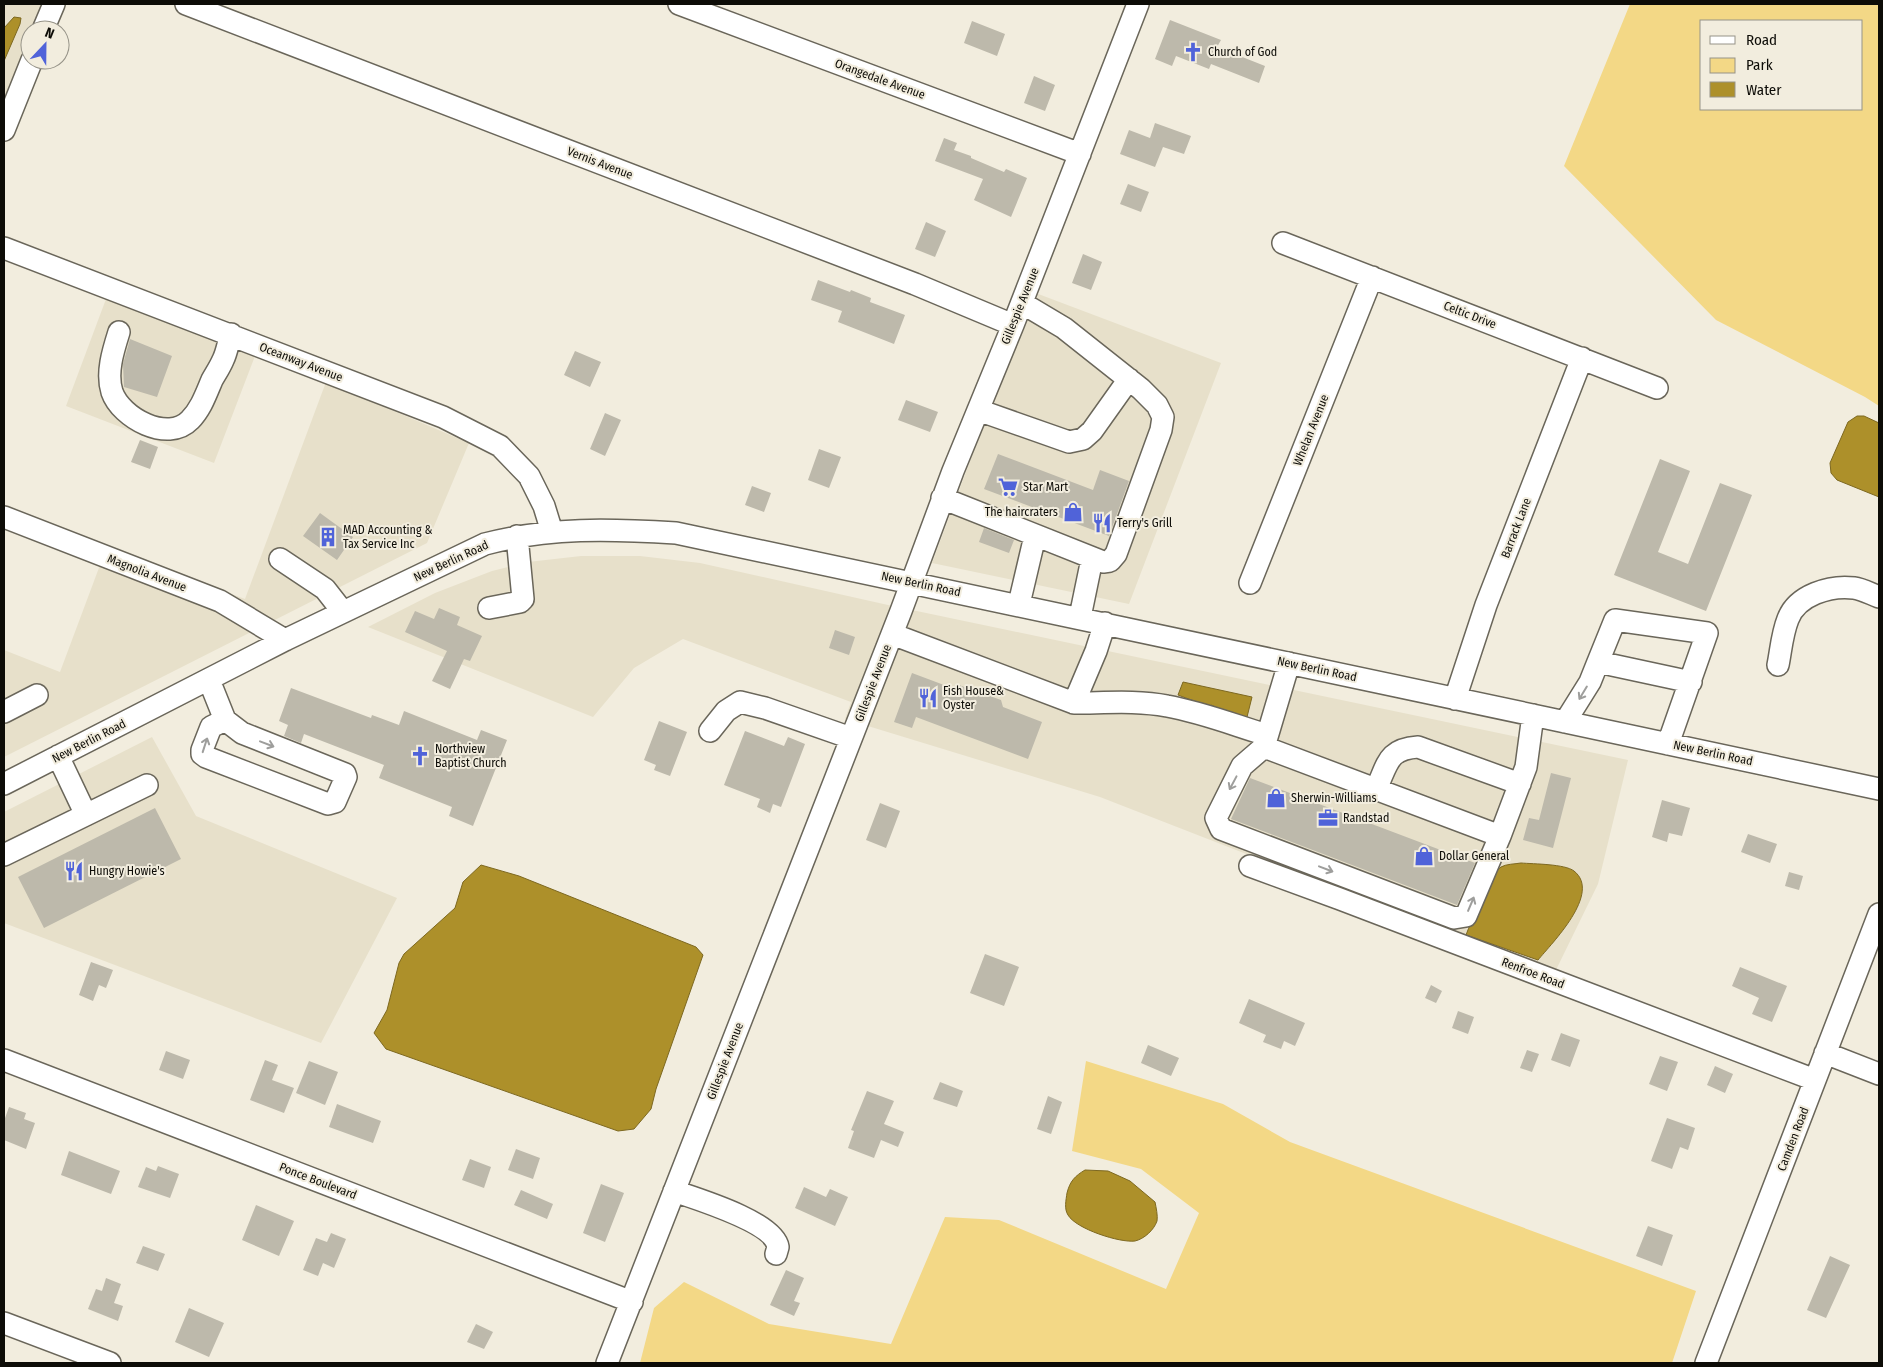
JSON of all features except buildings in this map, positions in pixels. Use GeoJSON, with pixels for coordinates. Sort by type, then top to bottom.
{"type":"FeatureCollection","features":[{"type":"Feature","properties":{"kind":"street"},"geometry":{"type":"LineString","coordinates":[[48,20],[54,4]]}},
{"type":"Feature","properties":{"kind":"street","name":"Vernis Avenue"},"geometry":{"type":"LineString","coordinates":[[186,4],[906,280],[1013,324]]}},
{"type":"Feature","properties":{"kind":"street","name":"Orangedale Avenue"},"geometry":{"type":"LineString","coordinates":[[679,4],[1080,154]]}},
{"type":"Feature","properties":{"kind":"street","name":"Gillespie Avenue"},"geometry":{"type":"LineString","coordinates":[[607,1363],[892,634],[942,498],[1022,303],[1138,4]]}},
{"type":"Feature","properties":{"kind":"street"},"geometry":{"type":"LineString","coordinates":[[4,130],[28,70]]}},
{"type":"Feature","properties":{"kind":"street","name":"Celtic Drive"},"geometry":{"type":"LineString","coordinates":[[1284,243],[1657,388]]}},
{"type":"Feature","properties":{"kind":"street","name":"Oceanway Avenue"},"geometry":{"type":"LineString","coordinates":[[4,248],[443,417],[500,446],[529,476],[544,506],[552,532]]}},
{"type":"Feature","properties":{"kind":"street","name":"Whelan Avenue"},"geometry":{"type":"LineString","coordinates":[[1250,583],[1372,277]]}},
{"type":"Feature","properties":{"kind":"street"},"geometry":{"type":"LineString","coordinates":[[942,498],[1102,562],[1110,561],[1116,554],[1162,430],[1163,417],[1157,405],[1129,379],[1064,328],[1022,303]]}},
{"type":"Feature","properties":{"kind":"street"},"geometry":{"type":"LineString","coordinates":[[119,332],[112,356],[110,376],[112,392],[122,409],[147,426],[165,430],[178,428],[190,421],[224,358],[231,334]]}},
{"type":"Feature","properties":{"kind":"street","name":"Barrack Lane"},"geometry":{"type":"LineString","coordinates":[[1455,699],[1486,605],[1582,358]]}},
{"type":"Feature","properties":{"kind":"street"},"geometry":{"type":"LineString","coordinates":[[978,410],[1069,442],[1083,440],[1092,431],[1129,379]]}},
{"type":"Feature","properties":{"kind":"street","name":"Magnolia Avenue"},"geometry":{"type":"LineString","coordinates":[[4,517],[220,601],[285,640]]}},
{"type":"Feature","properties":{"kind":"street","name":"New Berlin Road"},"geometry":{"type":"LineString","coordinates":[[4,784],[285,640],[485,544],[517,536],[613,529],[676,533],[1105,622],[1533,716],[1879,789]]}},
{"type":"Feature","properties":{"kind":"street"},"geometry":{"type":"LineString","coordinates":[[489,608],[520,602],[523,599],[517,536]]}},
{"type":"Feature","properties":{"kind":"street"},"geometry":{"type":"LineString","coordinates":[[1019,604],[1035,536]]}},
{"type":"Feature","properties":{"kind":"street"},"geometry":{"type":"LineString","coordinates":[[1080,617],[1092,558]]}},
{"type":"Feature","properties":{"kind":"street"},"geometry":{"type":"LineString","coordinates":[[280,559],[325,589],[343,612]]}},
{"type":"Feature","properties":{"kind":"street"},"geometry":{"type":"LineString","coordinates":[[1778,665],[1782,636],[1788,617],[1804,599],[1828,588],[1855,588],[1879,597]]}},
{"type":"Feature","properties":{"kind":"street"},"geometry":{"type":"LineString","coordinates":[[1565,722],[1590,682],[1615,620],[1706,633],[1691,682],[1668,744]]}},
{"type":"Feature","properties":{"kind":"street"},"geometry":{"type":"LineString","coordinates":[[1074,703],[1096,652],[1105,622]]}},
{"type":"Feature","properties":{"kind":"street"},"geometry":{"type":"LineString","coordinates":[[892,634],[1074,703],[1151,704],[1222,720],[1265,741],[1376,789],[1500,836]]}},
{"type":"Feature","properties":{"kind":"street"},"geometry":{"type":"LineString","coordinates":[[1598,662],[1691,682]]}},
{"type":"Feature","properties":{"kind":"street"},"geometry":{"type":"LineString","coordinates":[[1289,663],[1265,741],[1242,766],[1216,818],[1221,829],[1454,918],[1466,916],[1500,836],[1526,767],[1533,716]]}},
{"type":"Feature","properties":{"kind":"street"},"geometry":{"type":"LineString","coordinates":[[209,680],[225,720],[249,737],[345,774],[346,777],[335,802],[328,804],[206,757],[202,754],[202,750],[211,727],[225,720]]}},
{"type":"Feature","properties":{"kind":"street"},"geometry":{"type":"LineString","coordinates":[[4,712],[37,695]]}},
{"type":"Feature","properties":{"kind":"street"},"geometry":{"type":"LineString","coordinates":[[710,731],[719,718],[733,705],[740,702],[765,708],[851,738]]}},
{"type":"Feature","properties":{"kind":"street"},"geometry":{"type":"LineString","coordinates":[[1376,789],[1395,752],[1404,748],[1418,747],[1520,784]]}},
{"type":"Feature","properties":{"kind":"street"},"geometry":{"type":"LineString","coordinates":[[58,756],[86,814]]}},
{"type":"Feature","properties":{"kind":"street"},"geometry":{"type":"LineString","coordinates":[[4,855],[147,785]]}},
{"type":"Feature","properties":{"kind":"street","name":"Renfroe Road"},"geometry":{"type":"LineString","coordinates":[[1250,866],[1815,1080]]}},
{"type":"Feature","properties":{"kind":"street","name":"Camden Road"},"geometry":{"type":"LineString","coordinates":[[1706,1363],[1879,914]]}},
{"type":"Feature","properties":{"kind":"street"},"geometry":{"type":"LineString","coordinates":[[1825,1054],[1879,1074]]}},
{"type":"Feature","properties":{"kind":"street","name":"Ponce Boulevard"},"geometry":{"type":"LineString","coordinates":[[4,1060],[632,1302]]}},
{"type":"Feature","properties":{"kind":"street"},"geometry":{"type":"LineString","coordinates":[[674,1191],[736,1214],[752,1222],[775,1240],[778,1247],[776,1254]]}},
{"type":"Feature","properties":{"kind":"street"},"geometry":{"type":"LineString","coordinates":[[4,1323],[110,1363]]}},
{"type":"Feature","properties":{"kind":"shaded area"},"geometry":{"type":"Polygon","coordinates":[[[4,4],[45,4],[39,20],[20,20],[20,66],[4,106],[4,4]]]}},
{"type":"Feature","properties":{"kind":"shaded area"},"geometry":{"type":"Polygon","coordinates":[[[1033,292],[1221,363],[1129,604],[932,563],[1033,292]]]}},
{"type":"Feature","properties":{"kind":"shaded area"},"geometry":{"type":"Polygon","coordinates":[[[106,299],[255,356],[214,463],[66,406],[106,299]]]}},
{"type":"Feature","properties":{"kind":"shaded area"},"geometry":{"type":"Polygon","coordinates":[[[326,382],[469,443],[427,543],[4,757],[4,650],[60,672],[106,549],[245,599],[326,382]]]}},
{"type":"Feature","properties":{"kind":"shaded area"},"geometry":{"type":"Polygon","coordinates":[[[581,556],[640,556],[700,563],[888,605],[1628,760],[1598,884],[1554,974],[1100,797],[845,719],[851,702],[683,639],[634,668],[593,717],[368,627],[435,593],[492,571],[528,562],[581,556]]]}},
{"type":"Feature","properties":{"kind":"shaded area"},"geometry":{"type":"Polygon","coordinates":[[[152,737],[196,816],[397,898],[321,1043],[4,923],[4,812],[152,737]]]}},
{"type":"Feature","properties":{"kind":"green space"},"geometry":{"type":"Polygon","coordinates":[[[1630,4],[1879,4],[1879,406],[1716,320],[1564,166],[1630,4]]]}},
{"type":"Feature","properties":{"kind":"green space"},"geometry":{"type":"Polygon","coordinates":[[[1086,1061],[1223,1104],[1290,1142],[1696,1291],[1672,1363],[640,1363],[654,1308],[684,1282],[769,1324],[891,1344],[945,1217],[999,1220],[1166,1289],[1199,1213],[1141,1169],[1072,1151],[1086,1061]]]}},
{"type":"Feature","properties":{"kind":"water"},"geometry":{"type":"Polygon","coordinates":[[[14,17],[21,18],[4,61],[4,28],[14,17]]]}},
{"type":"Feature","properties":{"kind":"water"},"geometry":{"type":"Polygon","coordinates":[[[1857,416],[1864,416],[1879,423],[1879,497],[1837,480],[1831,473],[1830,463],[1848,422],[1857,416]]]}},
{"type":"Feature","properties":{"kind":"water"},"geometry":{"type":"Polygon","coordinates":[[[1183,682],[1252,697],[1246,721],[1215,709],[1211,705],[1210,707],[1178,695],[1183,682]]]}},
{"type":"Feature","properties":{"kind":"water"},"geometry":{"type":"Polygon","coordinates":[[[1521,863],[1564,867],[1574,871],[1581,880],[1582,892],[1579,904],[1563,930],[1538,960],[1466,935],[1481,899],[1497,871],[1503,866],[1521,863]]]}},
{"type":"Feature","properties":{"kind":"water"},"geometry":{"type":"Polygon","coordinates":[[[481,865],[519,876],[696,947],[703,955],[656,1089],[651,1109],[634,1129],[618,1131],[386,1049],[374,1033],[387,1010],[399,963],[404,954],[455,908],[463,882],[481,865]]]}},
{"type":"Feature","properties":{"kind":"water"},"geometry":{"type":"Polygon","coordinates":[[[1085,1170],[1108,1171],[1130,1181],[1155,1202],[1157,1221],[1151,1231],[1135,1241],[1119,1240],[1089,1230],[1073,1220],[1066,1210],[1067,1193],[1073,1179],[1085,1170]]]}},
{"type":"Feature","properties":{"kind":"place","name":"Church of God"},"geometry":{"type":"Point","coordinates":[1193,52]}},
{"type":"Feature","properties":{"kind":"place","name":"Star Mart"},"geometry":{"type":"Point","coordinates":[1008,487]}},
{"type":"Feature","properties":{"kind":"place","name":"The haircraters"},"geometry":{"type":"Point","coordinates":[1073,512]}},
{"type":"Feature","properties":{"kind":"place","name":"Terry's Grill"},"geometry":{"type":"Point","coordinates":[1102,523]}},
{"type":"Feature","properties":{"kind":"place","name":"MAD Accounting & Tax Service Inc"},"geometry":{"type":"Point","coordinates":[328,537]}},
{"type":"Feature","properties":{"kind":"place","name":"Fish House& Oyster"},"geometry":{"type":"Point","coordinates":[928,698]}},
{"type":"Feature","properties":{"kind":"place","name":"Northview Baptist Church"},"geometry":{"type":"Point","coordinates":[420,756]}},
{"type":"Feature","properties":{"kind":"place","name":"Sherwin-Williams"},"geometry":{"type":"Point","coordinates":[1276,798]}},
{"type":"Feature","properties":{"kind":"place","name":"Randstad"},"geometry":{"type":"Point","coordinates":[1328,818]}},
{"type":"Feature","properties":{"kind":"place","name":"Dollar General"},"geometry":{"type":"Point","coordinates":[1424,856]}},
{"type":"Feature","properties":{"kind":"place","name":"Hungry Howie's"},"geometry":{"type":"Point","coordinates":[74,871]}}]}
